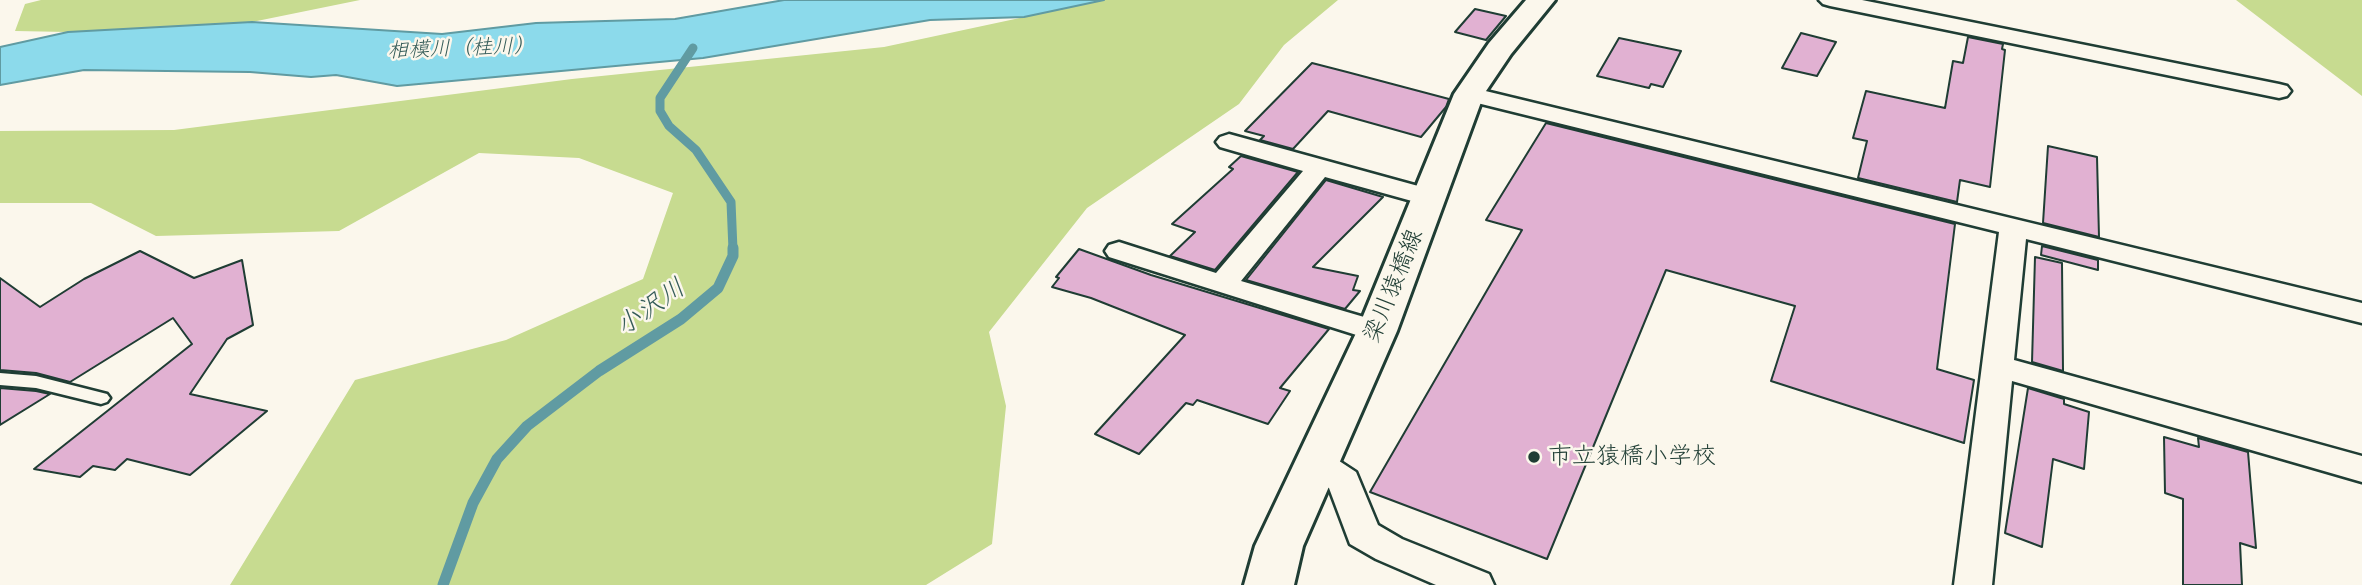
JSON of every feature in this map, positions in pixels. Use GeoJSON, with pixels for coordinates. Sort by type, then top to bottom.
{"type":"FeatureCollection","features":[{"type":"Feature","properties":{"kind":"main road","name":"梁川猿橋線"},"geometry":{"type":"LineString","coordinates":[[1269,585],[1279,546],[1377,331],[1469,94],[1499,49],[1541,0]]}},
{"type":"Feature","properties":{"kind":"street"},"geometry":{"type":"LineString","coordinates":[[1830,0],[2279,92]]}},
{"type":"Feature","properties":{"kind":"street"},"geometry":{"type":"LineString","coordinates":[[1469,94],[2362,313]]}},
{"type":"Feature","properties":{"kind":"street"},"geometry":{"type":"LineString","coordinates":[[1229,142],[1318,169],[1430,198]]}},
{"type":"Feature","properties":{"kind":"street"},"geometry":{"type":"LineString","coordinates":[[1222,285],[1318,169]]}},
{"type":"Feature","properties":{"kind":"street"},"geometry":{"type":"LineString","coordinates":[[1973,585],[2013,228]]}},
{"type":"Feature","properties":{"kind":"street"},"geometry":{"type":"LineString","coordinates":[[1119,251],[1377,331]]}},
{"type":"Feature","properties":{"kind":"street"},"geometry":{"type":"LineString","coordinates":[[1998,366],[2362,469]]}},
{"type":"Feature","properties":{"kind":"street"},"geometry":{"type":"LineString","coordinates":[[1315,462],[1344,481],[1363,534],[1390,550],[1475,585]]}},
{"type":"Feature","properties":{"kind":"lane"},"geometry":{"type":"LineString","coordinates":[[0,379],[36,382],[101,398]]}},
{"type":"Feature","properties":{"kind":"green space"},"geometry":{"type":"Polygon","coordinates":[[[41,0],[360,0],[252,22],[68,32],[15,31],[25,4],[41,0]]]}},
{"type":"Feature","properties":{"kind":"green space"},"geometry":{"type":"Polygon","coordinates":[[[1104,0],[1338,0],[1284,45],[1239,104],[1087,208],[989,332],[1006,406],[992,544],[926,585],[230,585],[355,380],[506,340],[643,279],[673,193],[579,158],[479,153],[339,231],[156,236],[91,203],[0,203],[0,131],[174,130],[572,79],[884,47],[1104,0]]]}},
{"type":"Feature","properties":{"kind":"green space"},"geometry":{"type":"Polygon","coordinates":[[[2236,0],[2362,0],[2362,96],[2236,0]]]}},
{"type":"Feature","properties":{"kind":"water","name":"相模川（桂川）"},"geometry":{"type":"Polygon","coordinates":[[[784,0],[1104,0],[1024,17],[930,20],[703,58],[397,86],[336,75],[311,77],[250,72],[84,70],[0,85],[0,47],[68,32],[252,22],[442,34],[536,23],[675,19],[784,0]]]}},
{"type":"Feature","properties":{"kind":"building"},"geometry":{"type":"Polygon","coordinates":[[[1475,9],[1506,16],[1486,40],[1455,32],[1475,9]]]}},
{"type":"Feature","properties":{"kind":"building"},"geometry":{"type":"Polygon","coordinates":[[[1801,33],[1836,42],[1817,76],[1782,68],[1801,33]]]}},
{"type":"Feature","properties":{"kind":"building"},"geometry":{"type":"Polygon","coordinates":[[[1968,37],[2003,44],[2002,49],[2005,50],[1990,187],[1960,180],[1957,202],[1858,178],[1867,141],[1853,138],[1866,91],[1945,108],[1953,61],[1963,63],[1968,37]]]}},
{"type":"Feature","properties":{"kind":"building"},"geometry":{"type":"Polygon","coordinates":[[[1619,38],[1681,51],[1663,87],[1651,84],[1649,88],[1597,76],[1619,38]]]}},
{"type":"Feature","properties":{"kind":"building"},"geometry":{"type":"Polygon","coordinates":[[[1312,63],[1449,99],[1446,107],[1421,137],[1328,111],[1293,149],[1260,140],[1264,136],[1245,131],[1312,63]]]}},
{"type":"Feature","properties":{"kind":"building"},"geometry":{"type":"Polygon","coordinates":[[[1546,123],[1955,224],[1937,369],[1974,380],[1964,443],[1771,381],[1795,306],[1666,270],[1547,559],[1370,492],[1522,230],[1486,220],[1546,123]]]}},
{"type":"Feature","properties":{"kind":"building"},"geometry":{"type":"Polygon","coordinates":[[[2048,146],[2097,157],[2099,237],[2043,223],[2048,146]]]}},
{"type":"Feature","properties":{"kind":"building"},"geometry":{"type":"Polygon","coordinates":[[[1241,156],[1298,172],[1215,270],[1170,256],[1195,232],[1172,224],[1233,169],[1229,167],[1241,156]]]}},
{"type":"Feature","properties":{"kind":"building"},"geometry":{"type":"Polygon","coordinates":[[[1326,180],[1383,197],[1313,267],[1358,276],[1353,290],[1360,291],[1345,309],[1246,280],[1326,180]]]}},
{"type":"Feature","properties":{"kind":"building"},"geometry":{"type":"Polygon","coordinates":[[[2042,246],[2098,260],[2098,270],[2041,255],[2042,246]]]}},
{"type":"Feature","properties":{"kind":"building"},"geometry":{"type":"Polygon","coordinates":[[[1079,249],[1151,275],[1329,329],[1280,388],[1290,391],[1268,424],[1197,400],[1193,405],[1186,403],[1139,454],[1095,434],[1185,335],[1091,298],[1052,287],[1059,278],[1056,277],[1079,249]]]}},
{"type":"Feature","properties":{"kind":"building"},"geometry":{"type":"Polygon","coordinates":[[[140,251],[194,278],[242,260],[253,325],[227,339],[190,394],[267,411],[190,475],[127,459],[115,470],[93,466],[80,477],[34,469],[192,344],[173,318],[70,382],[36,373],[0,370],[0,278],[40,307],[84,279],[140,251]]]}},
{"type":"Feature","properties":{"kind":"building"},"geometry":{"type":"Polygon","coordinates":[[[2035,257],[2062,263],[2063,371],[2032,362],[2035,257]]]}},
{"type":"Feature","properties":{"kind":"building"},"geometry":{"type":"Polygon","coordinates":[[[0,388],[36,391],[50,394],[0,425],[0,388]]]}},
{"type":"Feature","properties":{"kind":"building"},"geometry":{"type":"Polygon","coordinates":[[[2028,388],[2064,399],[2064,404],[2089,412],[2084,469],[2053,459],[2042,547],[2005,533],[2028,388]]]}},
{"type":"Feature","properties":{"kind":"building"},"geometry":{"type":"Polygon","coordinates":[[[2164,437],[2199,447],[2198,438],[2248,452],[2256,548],[2240,543],[2242,585],[2183,585],[2183,499],[2165,493],[2164,437]]]}},
{"type":"Feature","properties":{"kind":"waterway","name":"小沢川"},"geometry":{"type":"LineString","coordinates":[[693,48],[660,98],[660,111],[669,126],[696,150],[731,202],[733,250]]}},
{"type":"Feature","properties":{"kind":"waterway","name":"小沢川"},"geometry":{"type":"LineString","coordinates":[[443,585],[473,503],[497,459],[527,426],[599,371],[681,319],[718,288],[733,256],[733,250]]}},
{"type":"Feature","properties":{"kind":"place","name":"市立猿橋小学校"},"geometry":{"type":"Point","coordinates":[1534,457]}}]}
